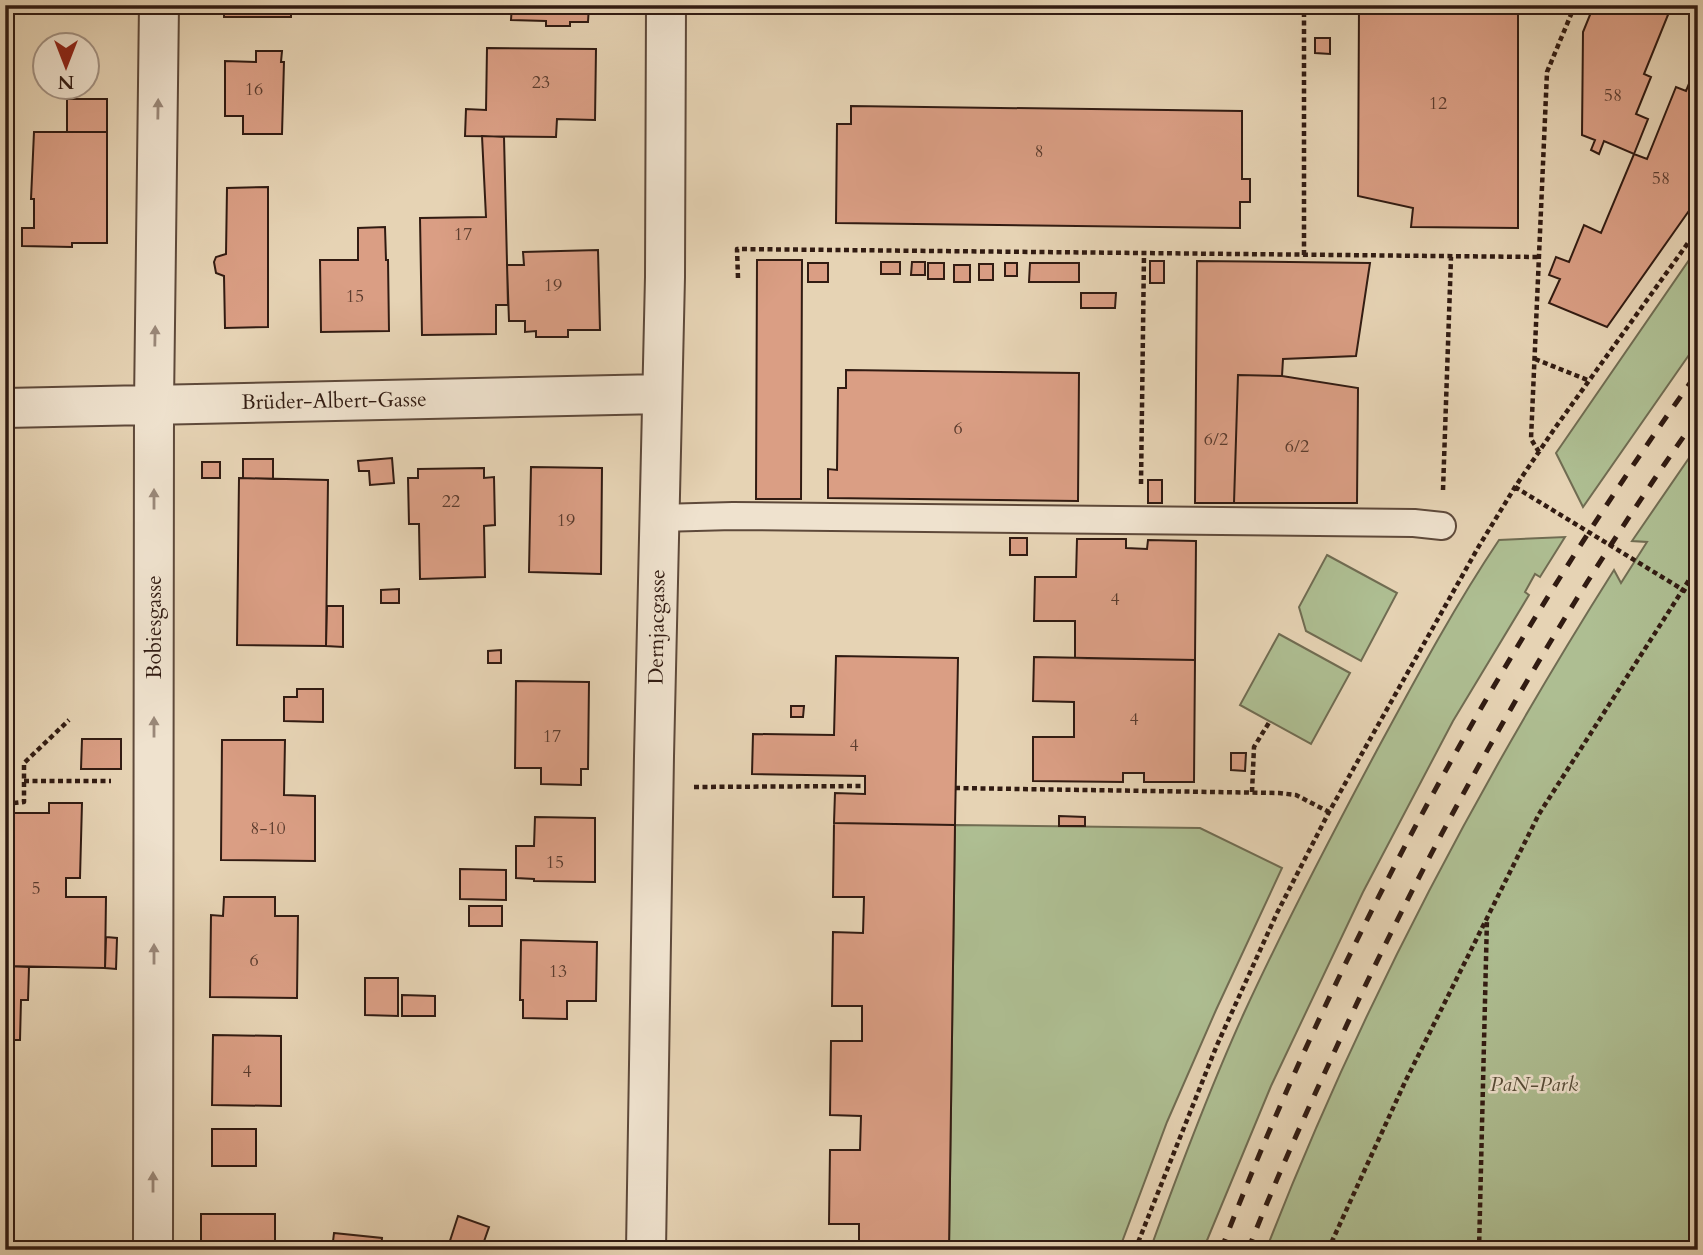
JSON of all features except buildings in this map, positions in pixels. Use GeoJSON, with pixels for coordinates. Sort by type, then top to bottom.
{"type":"FeatureCollection","features":[{"type":"Feature","properties":{"kind":"street","name":"Bobiesgasse"},"geometry":{"type":"LineString","coordinates":[[153,1250],[154,404],[159,5]]}},
{"type":"Feature","properties":{"kind":"street","name":"Dernjacgasse"},"geometry":{"type":"LineString","coordinates":[[646,1250],[665,277],[666,5]]}},
{"type":"Feature","properties":{"kind":"street","name":"Brüder-Albert-Gasse"},"geometry":{"type":"LineString","coordinates":[[5,408],[662,394]]}},
{"type":"Feature","properties":{"kind":"lane"},"geometry":{"type":"LineString","coordinates":[[659,518],[747,516],[1140,519],[1414,523],[1442,526]]}},
{"type":"Feature","properties":{"kind":"path"},"geometry":{"type":"LineString","coordinates":[[1304,5],[1304,255]]}},
{"type":"Feature","properties":{"kind":"path"},"geometry":{"type":"LineString","coordinates":[[1539,452],[1531,439],[1547,72],[1575,5]]}},
{"type":"Feature","properties":{"kind":"path"},"geometry":{"type":"LineString","coordinates":[[1135,1250],[1217,1045],[1272,924],[1329,812],[1479,546],[1515,488],[1698,229]]}},
{"type":"Feature","properties":{"kind":"path"},"geometry":{"type":"LineString","coordinates":[[738,278],[737,249],[1539,257]]}},
{"type":"Feature","properties":{"kind":"path"},"geometry":{"type":"LineString","coordinates":[[1140,519],[1144,254]]}},
{"type":"Feature","properties":{"kind":"path"},"geometry":{"type":"LineString","coordinates":[[1451,257],[1442,526],[1479,546]]}},
{"type":"Feature","properties":{"kind":"path"},"geometry":{"type":"LineString","coordinates":[[1535,359],[1590,381]]}},
{"type":"Feature","properties":{"kind":"path"},"geometry":{"type":"LineString","coordinates":[[1515,488],[1698,599]]}},
{"type":"Feature","properties":{"kind":"path"},"geometry":{"type":"LineString","coordinates":[[1328,1250],[1405,1082],[1539,814],[1698,566]]}},
{"type":"Feature","properties":{"kind":"path"},"geometry":{"type":"LineString","coordinates":[[5,804],[24,802],[24,763],[69,720]]}},
{"type":"Feature","properties":{"kind":"path"},"geometry":{"type":"LineString","coordinates":[[1252,792],[1254,747],[1270,721]]}},
{"type":"Feature","properties":{"kind":"path"},"geometry":{"type":"LineString","coordinates":[[24,781],[154,782]]}},
{"type":"Feature","properties":{"kind":"path"},"geometry":{"type":"LineString","coordinates":[[653,788],[865,786]]}},
{"type":"Feature","properties":{"kind":"path"},"geometry":{"type":"LineString","coordinates":[[955,789],[1252,792],[1296,795],[1329,812]]}},
{"type":"Feature","properties":{"kind":"path"},"geometry":{"type":"LineString","coordinates":[[1479,1250],[1487,917]]}},
{"type":"Feature","properties":{"kind":"green space"},"geometry":{"type":"Polygon","coordinates":[[[1698,247],[1698,342],[1583,507],[1556,453],[1698,247]]]}},
{"type":"Feature","properties":{"kind":"green space","name":"PaN-Park"},"geometry":{"type":"Polygon","coordinates":[[[1698,445],[1698,1250],[1266,1250],[1340,1074],[1468,817],[1614,570],[1621,583],[1647,542],[1632,541],[1698,445]]]}},
{"type":"Feature","properties":{"kind":"green space"},"geometry":{"type":"Polygon","coordinates":[[[1565,537],[1540,577],[1535,574],[1525,592],[1529,595],[1453,721],[1363,892],[1271,1086],[1203,1250],[1150,1250],[1231,1042],[1260,980],[1342,817],[1451,618],[1499,540],[1565,537]]]}},
{"type":"Feature","properties":{"kind":"green space"},"geometry":{"type":"Polygon","coordinates":[[[1327,555],[1397,593],[1361,661],[1306,631],[1299,607],[1327,555]]]}},
{"type":"Feature","properties":{"kind":"green space"},"geometry":{"type":"Polygon","coordinates":[[[1279,634],[1350,673],[1311,744],[1240,705],[1279,634]]]}},
{"type":"Feature","properties":{"kind":"green space"},"geometry":{"type":"Polygon","coordinates":[[[955,825],[1200,828],[1282,868],[1167,1122],[1119,1250],[949,1250],[955,825]]]}},
{"type":"Feature","properties":{"kind":"railway"},"geometry":{"type":"LineString","coordinates":[[1221,1250],[1268,1134],[1319,1020],[1432,796],[1493,687],[1558,580],[1698,372]]}},
{"type":"Feature","properties":{"kind":"railway"},"geometry":{"type":"LineString","coordinates":[[1248,1250],[1337,1046],[1416,883],[1459,802],[1549,644],[1646,491],[1698,416]]}}]}
